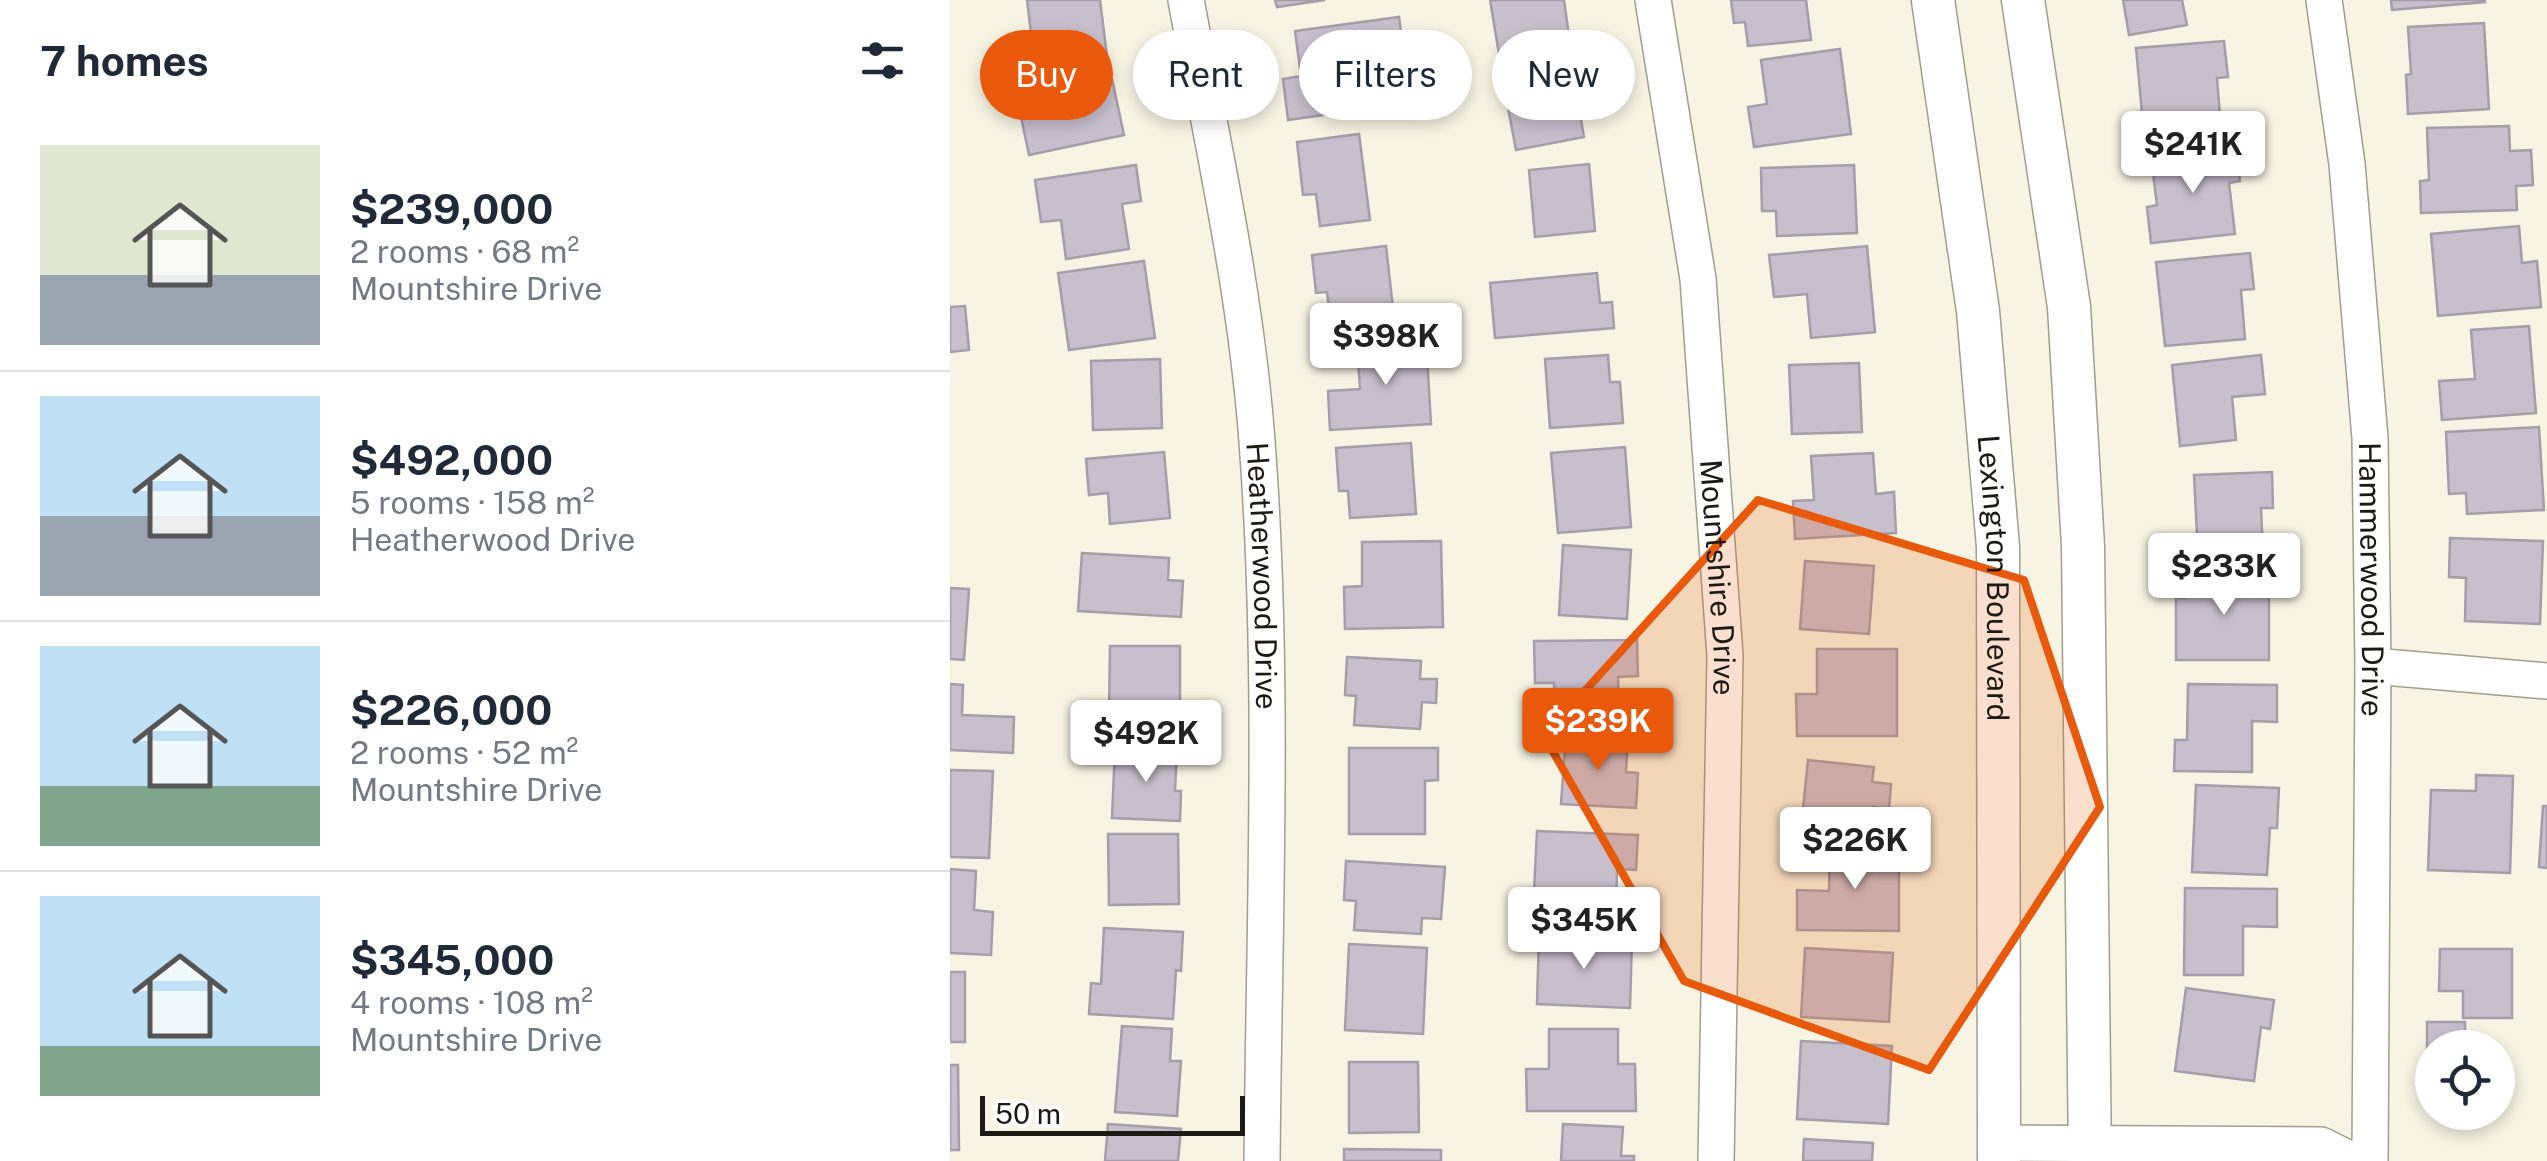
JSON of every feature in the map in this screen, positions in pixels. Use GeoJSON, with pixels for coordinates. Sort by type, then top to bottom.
{"type":"FeatureCollection","features":[{"type":"Feature","properties":{"kind":"street","name":"Heatherwood Drive"},"geometry":{"type":"LineString","coordinates":[[1186,0],[1234,258],[1258,455],[1266,599],[1262,1161]]}},
{"type":"Feature","properties":{"kind":"street","name":"Mountshire Drive"},"geometry":{"type":"LineString","coordinates":[[1653,0],[1698,279],[1725,656],[1716,1161]]}},
{"type":"Feature","properties":{"kind":"street","name":"Lexington Boulevard"},"geometry":{"type":"LineString","coordinates":[[1933,0],[1978,310],[1998,547],[2000,1152]]}},
{"type":"Feature","properties":{"kind":"street"},"geometry":{"type":"LineString","coordinates":[[2023,0],[2068,307],[2083,546],[2090,1152]]}},
{"type":"Feature","properties":{"kind":"street","name":"Hammerwood Drive"},"geometry":{"type":"LineString","coordinates":[[2324,0],[2347,164],[2370,438],[2370,1161]]}},
{"type":"Feature","properties":{"kind":"street"},"geometry":{"type":"LineString","coordinates":[[2373,666],[2547,681]]}},
{"type":"Feature","properties":{"kind":"street"},"geometry":{"type":"LineString","coordinates":[[2000,1152],[2320,1145],[2354,1161]]}},
{"type":"Feature","properties":{"kind":"highlighted area"},"geometry":{"type":"Polygon","coordinates":[[[1758,500],[2024,580],[2100,807],[1929,1070],[1684,981],[1544,736],[1758,500]]]}},
{"type":"Feature","properties":{"kind":"building"},"geometry":{"type":"Polygon","coordinates":[[[1027,0],[1100,0],[1104,30],[1031,30],[1027,0]]]}},
{"type":"Feature","properties":{"kind":"building"},"geometry":{"type":"Polygon","coordinates":[[[1275,0],[1325,0],[1277,7],[1275,0]]]}},
{"type":"Feature","properties":{"kind":"building"},"geometry":{"type":"Polygon","coordinates":[[[1490,0],[1564,0],[1568,30],[1495,30],[1490,0]]]}},
{"type":"Feature","properties":{"kind":"building"},"geometry":{"type":"Polygon","coordinates":[[[1731,0],[1806,0],[1811,40],[1748,46],[1745,22],[1734,23],[1731,0]]]}},
{"type":"Feature","properties":{"kind":"building"},"geometry":{"type":"Polygon","coordinates":[[[2123,0],[2182,0],[2187,25],[2129,35],[2123,0]]]}},
{"type":"Feature","properties":{"kind":"building"},"geometry":{"type":"Polygon","coordinates":[[[2391,0],[2485,0],[2485,2],[2392,10],[2391,0]]]}},
{"type":"Feature","properties":{"kind":"building"},"geometry":{"type":"Polygon","coordinates":[[[1399,17],[1401,30],[1302,30],[1399,17]]]}},
{"type":"Feature","properties":{"kind":"building"},"geometry":{"type":"Polygon","coordinates":[[[2484,23],[2489,109],[2408,114],[2408,27],[2484,23]]]}},
{"type":"Feature","properties":{"kind":"building"},"geometry":{"type":"Polygon","coordinates":[[[2224,41],[2228,77],[2217,78],[2221,128],[2144,135],[2136,48],[2224,41]]]}},
{"type":"Feature","properties":{"kind":"building"},"geometry":{"type":"Polygon","coordinates":[[[1840,49],[1851,134],[1754,147],[1748,107],[1767,104],[1761,60],[1840,49]]]}},
{"type":"Feature","properties":{"kind":"building"},"geometry":{"type":"Polygon","coordinates":[[[1299,76],[1299,118],[1288,120],[1283,79],[1299,76]]]}},
{"type":"Feature","properties":{"kind":"building"},"geometry":{"type":"Polygon","coordinates":[[[1113,84],[1124,135],[1029,155],[1022,120],[1113,120],[1113,84]]]}},
{"type":"Feature","properties":{"kind":"building"},"geometry":{"type":"Polygon","coordinates":[[[1510,120],[1581,120],[1584,137],[1516,150],[1510,120]]]}},
{"type":"Feature","properties":{"kind":"building"},"geometry":{"type":"Polygon","coordinates":[[[2509,126],[2510,151],[2531,150],[2533,185],[2516,186],[2517,210],[2421,213],[2420,181],[2429,180],[2427,128],[2509,126]]]}},
{"type":"Feature","properties":{"kind":"building"},"geometry":{"type":"Polygon","coordinates":[[[1359,134],[1370,220],[1320,226],[1316,194],[1303,195],[1297,142],[1359,134]]]}},
{"type":"Feature","properties":{"kind":"building"},"geometry":{"type":"Polygon","coordinates":[[[2236,148],[2240,181],[2229,183],[2235,234],[2151,243],[2147,207],[2157,205],[2151,158],[2236,148]]]}},
{"type":"Feature","properties":{"kind":"building"},"geometry":{"type":"Polygon","coordinates":[[[1589,164],[1595,231],[1535,237],[1529,170],[1589,164]]]}},
{"type":"Feature","properties":{"kind":"building"},"geometry":{"type":"Polygon","coordinates":[[[1136,165],[1141,201],[1122,204],[1129,249],[1066,259],[1061,220],[1041,222],[1035,180],[1136,165]]]}},
{"type":"Feature","properties":{"kind":"building"},"geometry":{"type":"Polygon","coordinates":[[[1854,165],[1857,233],[1777,236],[1776,211],[1762,211],[1761,168],[1854,165]]]}},
{"type":"Feature","properties":{"kind":"building"},"geometry":{"type":"Polygon","coordinates":[[[2519,226],[2522,263],[2537,261],[2541,307],[2438,316],[2431,234],[2519,226]]]}},
{"type":"Feature","properties":{"kind":"building"},"geometry":{"type":"Polygon","coordinates":[[[1386,246],[1394,317],[1331,324],[1327,292],[1316,293],[1312,255],[1386,246]]]}},
{"type":"Feature","properties":{"kind":"building"},"geometry":{"type":"Polygon","coordinates":[[[1867,246],[1875,332],[1811,338],[1807,294],[1774,297],[1769,255],[1867,246]]]}},
{"type":"Feature","properties":{"kind":"building"},"geometry":{"type":"Polygon","coordinates":[[[2250,253],[2254,289],[2241,290],[2245,339],[2165,346],[2156,262],[2250,253]]]}},
{"type":"Feature","properties":{"kind":"building"},"geometry":{"type":"Polygon","coordinates":[[[1144,261],[1155,338],[1069,350],[1058,273],[1144,261]]]}},
{"type":"Feature","properties":{"kind":"building"},"geometry":{"type":"Polygon","coordinates":[[[1597,273],[1600,303],[1612,302],[1614,328],[1495,338],[1490,283],[1597,273]]]}},
{"type":"Feature","properties":{"kind":"building"},"geometry":{"type":"Polygon","coordinates":[[[965,306],[969,350],[950,352],[950,307],[965,306]]]}},
{"type":"Feature","properties":{"kind":"building"},"geometry":{"type":"Polygon","coordinates":[[[2529,326],[2536,413],[2442,420],[2439,381],[2475,379],[2471,330],[2529,326]]]}},
{"type":"Feature","properties":{"kind":"building"},"geometry":{"type":"Polygon","coordinates":[[[1426,338],[1431,424],[1330,430],[1328,391],[1360,389],[1357,342],[1426,338]]]}},
{"type":"Feature","properties":{"kind":"building"},"geometry":{"type":"Polygon","coordinates":[[[1608,355],[1610,382],[1620,382],[1623,423],[1550,428],[1545,359],[1608,355]]]}},
{"type":"Feature","properties":{"kind":"building"},"geometry":{"type":"Polygon","coordinates":[[[2261,355],[2265,394],[2232,397],[2236,440],[2180,446],[2172,365],[2261,355]]]}},
{"type":"Feature","properties":{"kind":"building"},"geometry":{"type":"Polygon","coordinates":[[[1160,359],[1162,428],[1093,430],[1091,361],[1160,359]]]}},
{"type":"Feature","properties":{"kind":"building"},"geometry":{"type":"Polygon","coordinates":[[[1859,363],[1862,432],[1792,434],[1789,365],[1859,363]]]}},
{"type":"Feature","properties":{"kind":"building"},"geometry":{"type":"Polygon","coordinates":[[[2539,427],[2544,510],[2467,514],[2466,493],[2449,494],[2446,432],[2539,427]]]}},
{"type":"Feature","properties":{"kind":"building"},"geometry":{"type":"Polygon","coordinates":[[[1411,443],[1416,514],[1350,518],[1348,491],[1339,491],[1336,448],[1411,443]]]}},
{"type":"Feature","properties":{"kind":"building"},"geometry":{"type":"Polygon","coordinates":[[[1625,447],[1631,527],[1558,533],[1551,453],[1625,447]]]}},
{"type":"Feature","properties":{"kind":"building"},"geometry":{"type":"Polygon","coordinates":[[[1164,452],[1170,518],[1110,524],[1108,493],[1089,495],[1086,459],[1164,452]]]}},
{"type":"Feature","properties":{"kind":"building"},"geometry":{"type":"Polygon","coordinates":[[[1873,453],[1876,494],[1894,492],[1896,533],[1795,539],[1793,501],[1814,500],[1811,456],[1873,453]]]}},
{"type":"Feature","properties":{"kind":"building"},"geometry":{"type":"Polygon","coordinates":[[[2272,472],[2273,508],[2261,508],[2263,551],[2198,555],[2194,475],[2272,472]]]}},
{"type":"Feature","properties":{"kind":"building"},"geometry":{"type":"Polygon","coordinates":[[[2450,538],[2543,541],[2540,624],[2465,621],[2466,578],[2449,577],[2450,538]]]}},
{"type":"Feature","properties":{"kind":"building"},"geometry":{"type":"Polygon","coordinates":[[[1441,541],[1443,627],[1345,629],[1344,587],[1362,586],[1362,542],[1441,541]]]}},
{"type":"Feature","properties":{"kind":"building"},"geometry":{"type":"Polygon","coordinates":[[[1563,545],[1631,550],[1627,619],[1559,615],[1563,545]]]}},
{"type":"Feature","properties":{"kind":"building"},"geometry":{"type":"Polygon","coordinates":[[[1082,553],[1169,558],[1168,580],[1183,581],[1181,617],[1078,611],[1082,553]]]}},
{"type":"Feature","properties":{"kind":"building"},"geometry":{"type":"Polygon","coordinates":[[[1805,561],[1874,566],[1869,634],[1800,629],[1805,561]]]}},
{"type":"Feature","properties":{"kind":"building"},"geometry":{"type":"Polygon","coordinates":[[[2187,575],[2269,575],[2269,660],[2176,660],[2176,598],[2186,598],[2187,575]]]}},
{"type":"Feature","properties":{"kind":"building"},"geometry":{"type":"Polygon","coordinates":[[[950,588],[969,589],[964,660],[950,659],[950,588]]]}},
{"type":"Feature","properties":{"kind":"building"},"geometry":{"type":"Polygon","coordinates":[[[1637,640],[1638,676],[1618,677],[1619,721],[1555,722],[1554,683],[1535,683],[1534,641],[1637,640]]]}},
{"type":"Feature","properties":{"kind":"building"},"geometry":{"type":"Polygon","coordinates":[[[1110,646],[1180,646],[1180,716],[1109,715],[1110,646]]]}},
{"type":"Feature","properties":{"kind":"building"},"geometry":{"type":"Polygon","coordinates":[[[1817,649],[1897,649],[1897,736],[1797,736],[1796,694],[1817,694],[1817,649]]]}},
{"type":"Feature","properties":{"kind":"building"},"geometry":{"type":"Polygon","coordinates":[[[1347,657],[1421,661],[1420,679],[1437,679],[1436,703],[1422,702],[1420,729],[1354,725],[1356,696],[1345,695],[1347,657]]]}},
{"type":"Feature","properties":{"kind":"building"},"geometry":{"type":"Polygon","coordinates":[[[950,684],[963,685],[962,715],[1014,717],[1013,753],[950,750],[950,684]]]}},
{"type":"Feature","properties":{"kind":"building"},"geometry":{"type":"Polygon","coordinates":[[[2188,684],[2277,685],[2277,722],[2252,721],[2252,772],[2174,771],[2175,740],[2187,740],[2188,684]]]}},
{"type":"Feature","properties":{"kind":"building"},"geometry":{"type":"Polygon","coordinates":[[[1566,734],[1628,738],[1626,772],[1638,773],[1636,808],[1561,804],[1566,734]]]}},
{"type":"Feature","properties":{"kind":"building"},"geometry":{"type":"Polygon","coordinates":[[[1115,748],[1177,751],[1175,791],[1181,791],[1180,821],[1112,818],[1115,748]]]}},
{"type":"Feature","properties":{"kind":"building"},"geometry":{"type":"Polygon","coordinates":[[[1349,748],[1438,748],[1438,780],[1425,781],[1425,834],[1349,834],[1349,748]]]}},
{"type":"Feature","properties":{"kind":"building"},"geometry":{"type":"Polygon","coordinates":[[[1808,760],[1874,767],[1872,782],[1891,784],[1889,809],[1873,807],[1870,835],[1801,828],[1808,760]]]}},
{"type":"Feature","properties":{"kind":"building"},"geometry":{"type":"Polygon","coordinates":[[[950,770],[993,771],[989,858],[950,857],[950,770]]]}},
{"type":"Feature","properties":{"kind":"building"},"geometry":{"type":"Polygon","coordinates":[[[2476,775],[2513,776],[2510,873],[2428,870],[2431,790],[2476,791],[2476,775]]]}},
{"type":"Feature","properties":{"kind":"building"},"geometry":{"type":"Polygon","coordinates":[[[2196,785],[2279,788],[2277,828],[2270,828],[2267,875],[2192,872],[2196,785]]]}},
{"type":"Feature","properties":{"kind":"building"},"geometry":{"type":"Polygon","coordinates":[[[2543,806],[2547,806],[2547,868],[2539,867],[2543,806]]]}},
{"type":"Feature","properties":{"kind":"building"},"geometry":{"type":"Polygon","coordinates":[[[1537,831],[1638,835],[1636,870],[1617,869],[1616,915],[1533,911],[1537,831]]]}},
{"type":"Feature","properties":{"kind":"building"},"geometry":{"type":"Polygon","coordinates":[[[1108,834],[1178,834],[1179,904],[1109,905],[1108,834]]]}},
{"type":"Feature","properties":{"kind":"building"},"geometry":{"type":"Polygon","coordinates":[[[1830,845],[1899,846],[1899,931],[1797,930],[1797,890],[1829,891],[1830,845]]]}},
{"type":"Feature","properties":{"kind":"building"},"geometry":{"type":"Polygon","coordinates":[[[1346,861],[1445,867],[1441,919],[1422,918],[1421,934],[1354,930],[1356,901],[1344,900],[1346,861]]]}},
{"type":"Feature","properties":{"kind":"building"},"geometry":{"type":"Polygon","coordinates":[[[950,869],[976,871],[974,910],[993,912],[991,955],[950,953],[950,869]]]}},
{"type":"Feature","properties":{"kind":"building"},"geometry":{"type":"Polygon","coordinates":[[[2185,888],[2277,889],[2277,927],[2243,926],[2243,975],[2184,975],[2185,888]]]}},
{"type":"Feature","properties":{"kind":"building"},"geometry":{"type":"Polygon","coordinates":[[[1104,928],[1183,932],[1173,1019],[1089,1014],[1091,983],[1101,984],[1104,928]]]}},
{"type":"Feature","properties":{"kind":"building"},"geometry":{"type":"Polygon","coordinates":[[[1539,935],[1632,939],[1630,1008],[1537,1004],[1539,935]]]}},
{"type":"Feature","properties":{"kind":"building"},"geometry":{"type":"Polygon","coordinates":[[[1349,944],[1427,948],[1423,1034],[1345,1030],[1349,944]]]}},
{"type":"Feature","properties":{"kind":"building"},"geometry":{"type":"Polygon","coordinates":[[[1805,948],[1893,953],[1889,1022],[1801,1017],[1805,948]]]}},
{"type":"Feature","properties":{"kind":"building"},"geometry":{"type":"Polygon","coordinates":[[[2440,949],[2512,949],[2512,1018],[2463,1018],[2463,991],[2439,991],[2440,949]]]}},
{"type":"Feature","properties":{"kind":"building"},"geometry":{"type":"Polygon","coordinates":[[[950,972],[965,972],[965,1042],[950,1042],[950,972]]]}},
{"type":"Feature","properties":{"kind":"building"},"geometry":{"type":"Polygon","coordinates":[[[2186,988],[2274,1000],[2270,1029],[2261,1027],[2254,1081],[2175,1071],[2186,988]]]}},
{"type":"Feature","properties":{"kind":"building"},"geometry":{"type":"Polygon","coordinates":[[[2427,1022],[2465,1022],[2465,1030],[2427,1030],[2427,1022]]]}},
{"type":"Feature","properties":{"kind":"building"},"geometry":{"type":"Polygon","coordinates":[[[1122,1026],[1172,1029],[1170,1061],[1181,1061],[1177,1116],[1115,1112],[1122,1026]]]}},
{"type":"Feature","properties":{"kind":"building"},"geometry":{"type":"Polygon","coordinates":[[[1549,1029],[1618,1029],[1618,1064],[1635,1064],[1636,1111],[1527,1111],[1526,1069],[1549,1069],[1549,1029]]]}},
{"type":"Feature","properties":{"kind":"building"},"geometry":{"type":"Polygon","coordinates":[[[1801,1041],[1892,1046],[1888,1124],[1797,1119],[1801,1041]]]}},
{"type":"Feature","properties":{"kind":"building"},"geometry":{"type":"Polygon","coordinates":[[[1349,1062],[1418,1062],[1419,1132],[1349,1133],[1349,1062]]]}},
{"type":"Feature","properties":{"kind":"building"},"geometry":{"type":"Polygon","coordinates":[[[950,1065],[958,1065],[959,1150],[950,1150],[950,1065]]]}},
{"type":"Feature","properties":{"kind":"building"},"geometry":{"type":"Polygon","coordinates":[[[1108,1124],[1181,1129],[1178,1161],[1105,1161],[1108,1124]]]}},
{"type":"Feature","properties":{"kind":"building"},"geometry":{"type":"Polygon","coordinates":[[[1563,1124],[1623,1127],[1621,1156],[1634,1156],[1634,1161],[1561,1161],[1563,1124]]]}},
{"type":"Feature","properties":{"kind":"building"},"geometry":{"type":"Polygon","coordinates":[[[1804,1139],[1873,1143],[1872,1161],[1803,1161],[1804,1139]]]}},
{"type":"Feature","properties":{"kind":"building"},"geometry":{"type":"Polygon","coordinates":[[[1344,1149],[1441,1150],[1441,1161],[1344,1161],[1344,1149]]]}}]}
